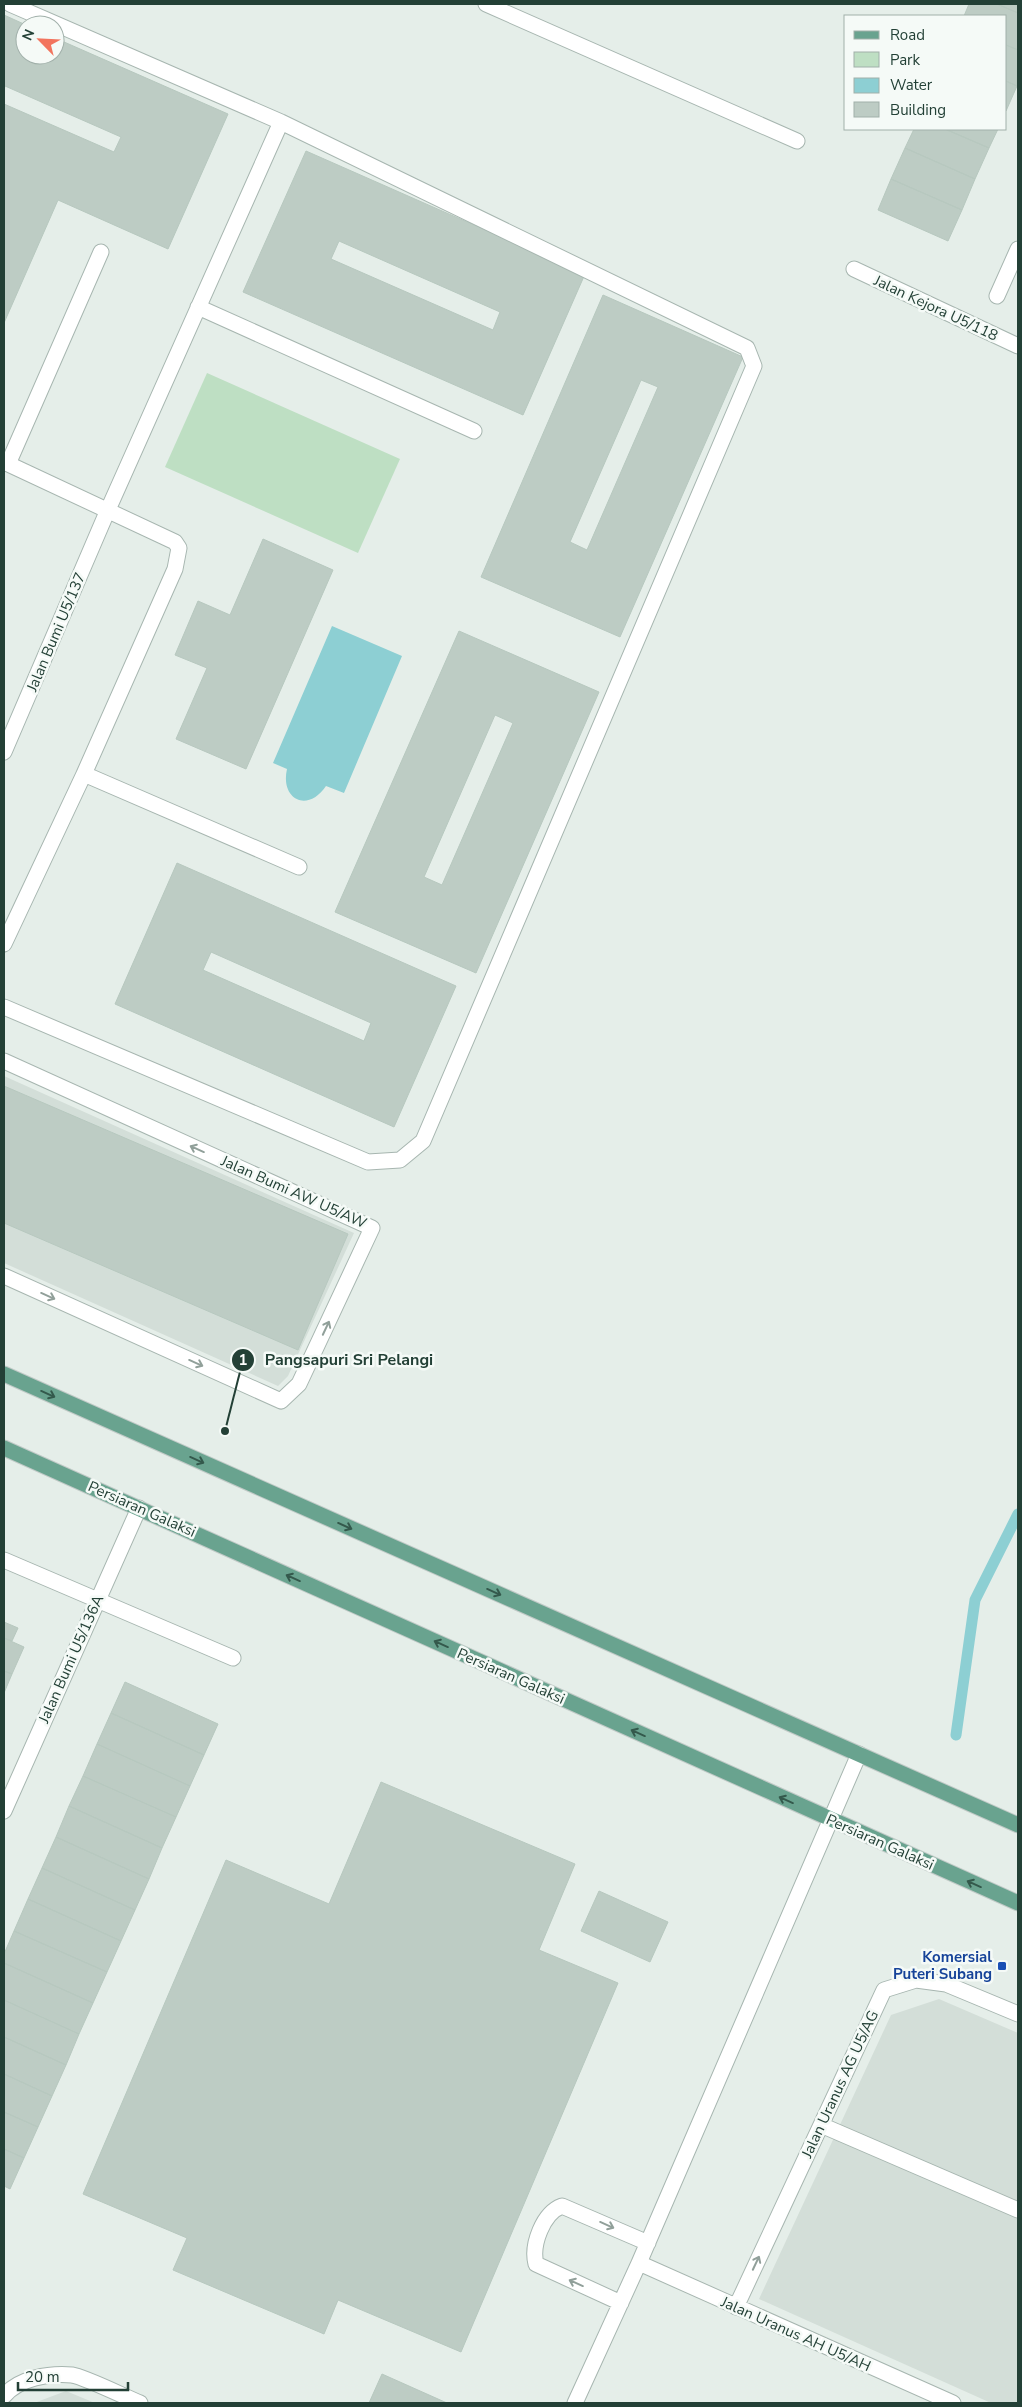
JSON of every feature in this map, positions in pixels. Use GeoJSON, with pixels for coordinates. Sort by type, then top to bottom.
{"type":"FeatureCollection","features":[{"type":"Feature","properties":{"kind":"main road"},"geometry":{"type":"LineString","coordinates":[[4,1374],[1018,1825]]}},
{"type":"Feature","properties":{"kind":"main road","name":"Persiaran Galaksi"},"geometry":{"type":"LineString","coordinates":[[4,1448],[1018,1903]]}},
{"type":"Feature","properties":{"kind":"street"},"geometry":{"type":"LineString","coordinates":[[4,1007],[368,1162],[400,1160],[423,1141],[754,366],[747,348],[281,122],[10,4]]}},
{"type":"Feature","properties":{"kind":"street"},"geometry":{"type":"LineString","coordinates":[[486,4],[797,141]]}},
{"type":"Feature","properties":{"kind":"street","name":"Jalan Bumi U5/137"},"geometry":{"type":"LineString","coordinates":[[4,752],[107,512],[281,122]]}},
{"type":"Feature","properties":{"kind":"street"},"geometry":{"type":"LineString","coordinates":[[998,296],[1018,250]]}},
{"type":"Feature","properties":{"kind":"street"},"geometry":{"type":"LineString","coordinates":[[4,944],[84,774],[175,569],[179,548],[175,542],[107,512],[6,463],[101,252]]}},
{"type":"Feature","properties":{"kind":"street","name":"Jalan Kejora U5/118"},"geometry":{"type":"LineString","coordinates":[[854,269],[1018,346]]}},
{"type":"Feature","properties":{"kind":"street"},"geometry":{"type":"LineString","coordinates":[[198,307],[474,431]]}},
{"type":"Feature","properties":{"kind":"street"},"geometry":{"type":"LineString","coordinates":[[84,774],[299,867]]}},
{"type":"Feature","properties":{"kind":"street","name":"Jalan Bumi AW U5/AW"},"geometry":{"type":"LineString","coordinates":[[4,1061],[372,1228],[299,1384],[281,1401],[4,1276]]}},
{"type":"Feature","properties":{"kind":"street","name":"Jalan Bumi U5/136A"},"geometry":{"type":"LineString","coordinates":[[4,1811],[139,1508]]}},
{"type":"Feature","properties":{"kind":"street"},"geometry":{"type":"LineString","coordinates":[[4,1560],[97,1602],[233,1658]]}},
{"type":"Feature","properties":{"kind":"street"},"geometry":{"type":"LineString","coordinates":[[575,2403],[648,2243],[859,1754]]}},
{"type":"Feature","properties":{"kind":"street","name":"Jalan Uranus AG U5/AG"},"geometry":{"type":"LineString","coordinates":[[736,2308],[884,1990],[916,1980],[946,1984],[1018,2014]]}},
{"type":"Feature","properties":{"kind":"street"},"geometry":{"type":"LineString","coordinates":[[821,2125],[1018,2210]]}},
{"type":"Feature","properties":{"kind":"street"},"geometry":{"type":"LineString","coordinates":[[621,2303],[536,2264],[533,2249],[550,2213],[562,2206],[648,2243]]}},
{"type":"Feature","properties":{"kind":"street","name":"Jalan Uranus AH U5/AH"},"geometry":{"type":"LineString","coordinates":[[639,2263],[736,2308],[953,2403]]}},
{"type":"Feature","properties":{"kind":"street"},"geometry":{"type":"LineString","coordinates":[[4,2396],[11,2388],[35,2377],[73,2375],[140,2403]]}},
{"type":"Feature","properties":{"kind":"shaded area"},"geometry":{"type":"Polygon","coordinates":[[[4,1076],[354,1233],[288,1376],[278,1386],[4,1263],[4,1076]]]}},
{"type":"Feature","properties":{"kind":"shaded area"},"geometry":{"type":"Polygon","coordinates":[[[939,1999],[1018,2033],[1018,2403],[991,2403],[759,2299],[891,2015],[939,1999]]]}},
{"type":"Feature","properties":{"kind":"shaded area"},"geometry":{"type":"Polygon","coordinates":[[[66,2391],[95,2403],[34,2403],[66,2391]]]}},
{"type":"Feature","properties":{"kind":"green space"},"geometry":{"type":"Polygon","coordinates":[[[207,373],[400,459],[358,553],[165,467],[207,373]]]}},
{"type":"Feature","properties":{"kind":"water"},"geometry":{"type":"Polygon","coordinates":[[[332,626],[402,656],[344,793],[326,786],[319,794],[304,801],[297,799],[288,789],[286,780],[287,769],[273,763],[332,626]]]}},
{"type":"Feature","properties":{"kind":"building"},"geometry":{"type":"Polygon","coordinates":[[[969,4],[997,4],[1018,13],[1018,50],[1007,45],[1007,15],[964,15],[969,4]]]}},
{"type":"Feature","properties":{"kind":"building"},"geometry":{"type":"Polygon","coordinates":[[[997,4],[1018,4],[1018,13],[997,4]]]}},
{"type":"Feature","properties":{"kind":"building"},"geometry":{"type":"Polygon","coordinates":[[[4,15],[15,20],[15,65],[65,65],[65,42],[228,114],[168,249],[58,200],[4,323],[4,104],[114,152],[121,137],[5,86],[4,90],[4,15]]]}},
{"type":"Feature","properties":{"kind":"building"},"geometry":{"type":"Polygon","coordinates":[[[1007,45],[1018,50],[1017,86],[1007,81],[1007,45]]]}},
{"type":"Feature","properties":{"kind":"building"},"geometry":{"type":"Polygon","coordinates":[[[1007,81],[1017,86],[1007,109],[1007,81]]]}},
{"type":"Feature","properties":{"kind":"building"},"geometry":{"type":"Polygon","coordinates":[[[914,130],[947,130],[989,148],[975,179],[905,148],[914,130]]]}},
{"type":"Feature","properties":{"kind":"building"},"geometry":{"type":"Polygon","coordinates":[[[947,130],[998,130],[989,148],[947,130]]]}},
{"type":"Feature","properties":{"kind":"building"},"geometry":{"type":"Polygon","coordinates":[[[905,148],[975,179],[962,210],[891,179],[905,148]]]}},
{"type":"Feature","properties":{"kind":"building"},"geometry":{"type":"Polygon","coordinates":[[[306,151],[585,274],[523,415],[243,292],[306,151]],[[339,241],[331,259],[493,330],[500,312],[339,241]]]}},
{"type":"Feature","properties":{"kind":"building"},"geometry":{"type":"Polygon","coordinates":[[[891,179],[962,210],[948,241],[878,210],[891,179]]]}},
{"type":"Feature","properties":{"kind":"building"},"geometry":{"type":"Polygon","coordinates":[[[603,295],[743,357],[620,637],[481,577],[603,295]],[[641,380],[570,542],[587,550],[658,387],[641,380]]]}},
{"type":"Feature","properties":{"kind":"building"},"geometry":{"type":"Polygon","coordinates":[[[263,539],[333,570],[246,769],[176,739],[207,668],[175,655],[198,601],[230,615],[263,539]]]}},
{"type":"Feature","properties":{"kind":"building"},"geometry":{"type":"Polygon","coordinates":[[[459,631],[599,692],[476,973],[335,912],[459,631]],[[495,715],[424,877],[442,885],[513,723],[495,715]]]}},
{"type":"Feature","properties":{"kind":"building"},"geometry":{"type":"Polygon","coordinates":[[[177,863],[456,986],[394,1127],[115,1004],[177,863]],[[211,952],[203,970],[364,1041],[371,1023],[211,952]]]}},
{"type":"Feature","properties":{"kind":"building"},"geometry":{"type":"Polygon","coordinates":[[[4,1086],[348,1234],[298,1350],[4,1223],[4,1086]]]}},
{"type":"Feature","properties":{"kind":"building"},"geometry":{"type":"Polygon","coordinates":[[[4,1622],[18,1628],[12,1641],[4,1638],[4,1622]]]}},
{"type":"Feature","properties":{"kind":"building"},"geometry":{"type":"Polygon","coordinates":[[[4,1638],[24,1647],[12,1674],[4,1671],[4,1638]]]}},
{"type":"Feature","properties":{"kind":"building"},"geometry":{"type":"Polygon","coordinates":[[[4,1671],[12,1674],[4,1693],[4,1671]]]}},
{"type":"Feature","properties":{"kind":"building"},"geometry":{"type":"Polygon","coordinates":[[[125,1682],[218,1724],[204,1755],[111,1713],[125,1682]]]}},
{"type":"Feature","properties":{"kind":"building"},"geometry":{"type":"Polygon","coordinates":[[[111,1713],[204,1755],[190,1786],[97,1744],[111,1713]]]}},
{"type":"Feature","properties":{"kind":"building"},"geometry":{"type":"Polygon","coordinates":[[[97,1744],[190,1786],[176,1817],[83,1776],[97,1744]]]}},
{"type":"Feature","properties":{"kind":"building"},"geometry":{"type":"Polygon","coordinates":[[[83,1776],[176,1817],[162,1848],[69,1806],[83,1776]]]}},
{"type":"Feature","properties":{"kind":"building"},"geometry":{"type":"Polygon","coordinates":[[[381,1782],[575,1864],[539,1950],[618,1983],[461,2352],[338,2300],[324,2334],[173,2270],[187,2238],[83,2194],[226,1860],[329,1904],[381,1782]]]}},
{"type":"Feature","properties":{"kind":"building"},"geometry":{"type":"Polygon","coordinates":[[[69,1806],[162,1848],[149,1879],[56,1837],[69,1806]]]}},
{"type":"Feature","properties":{"kind":"building"},"geometry":{"type":"Polygon","coordinates":[[[56,1837],[149,1879],[135,1910],[42,1868],[56,1837]]]}},
{"type":"Feature","properties":{"kind":"building"},"geometry":{"type":"Polygon","coordinates":[[[42,1868],[135,1910],[121,1941],[28,1899],[42,1868]]]}},
{"type":"Feature","properties":{"kind":"building"},"geometry":{"type":"Polygon","coordinates":[[[599,1891],[668,1922],[650,1962],[581,1931],[599,1891]]]}},
{"type":"Feature","properties":{"kind":"building"},"geometry":{"type":"Polygon","coordinates":[[[28,1899],[121,1941],[107,1972],[14,1931],[28,1899]]]}},
{"type":"Feature","properties":{"kind":"building"},"geometry":{"type":"Polygon","coordinates":[[[14,1931],[107,1972],[93,2003],[4,1963],[4,1954],[14,1931]]]}},
{"type":"Feature","properties":{"kind":"building"},"geometry":{"type":"Polygon","coordinates":[[[4,1963],[93,2003],[79,2034],[4,2000],[4,1963]]]}},
{"type":"Feature","properties":{"kind":"building"},"geometry":{"type":"Polygon","coordinates":[[[4,2000],[79,2034],[66,2065],[4,2037],[4,2000]]]}},
{"type":"Feature","properties":{"kind":"building"},"geometry":{"type":"Polygon","coordinates":[[[4,2037],[66,2065],[52,2096],[4,2074],[4,2037]]]}},
{"type":"Feature","properties":{"kind":"building"},"geometry":{"type":"Polygon","coordinates":[[[4,2074],[52,2096],[38,2127],[4,2112],[4,2074]]]}},
{"type":"Feature","properties":{"kind":"building"},"geometry":{"type":"Polygon","coordinates":[[[4,2112],[38,2127],[24,2158],[4,2149],[4,2112]]]}},
{"type":"Feature","properties":{"kind":"building"},"geometry":{"type":"Polygon","coordinates":[[[4,2149],[24,2158],[10,2189],[4,2186],[4,2149]]]}},
{"type":"Feature","properties":{"kind":"building"},"geometry":{"type":"Polygon","coordinates":[[[382,2374],[447,2403],[369,2403],[382,2374]]]}},
{"type":"Feature","properties":{"kind":"waterway"},"geometry":{"type":"LineString","coordinates":[[956,1735],[975,1600],[1018,1514]]}},
{"type":"Feature","properties":{"kind":"place","name":"Pangsapuri Sri Pelangi"},"geometry":{"type":"Point","coordinates":[225,1431]}},
{"type":"Feature","properties":{"kind":"place","name":"Komersial Puteri Subang"},"geometry":{"type":"Point","coordinates":[1002,1966]}}]}
